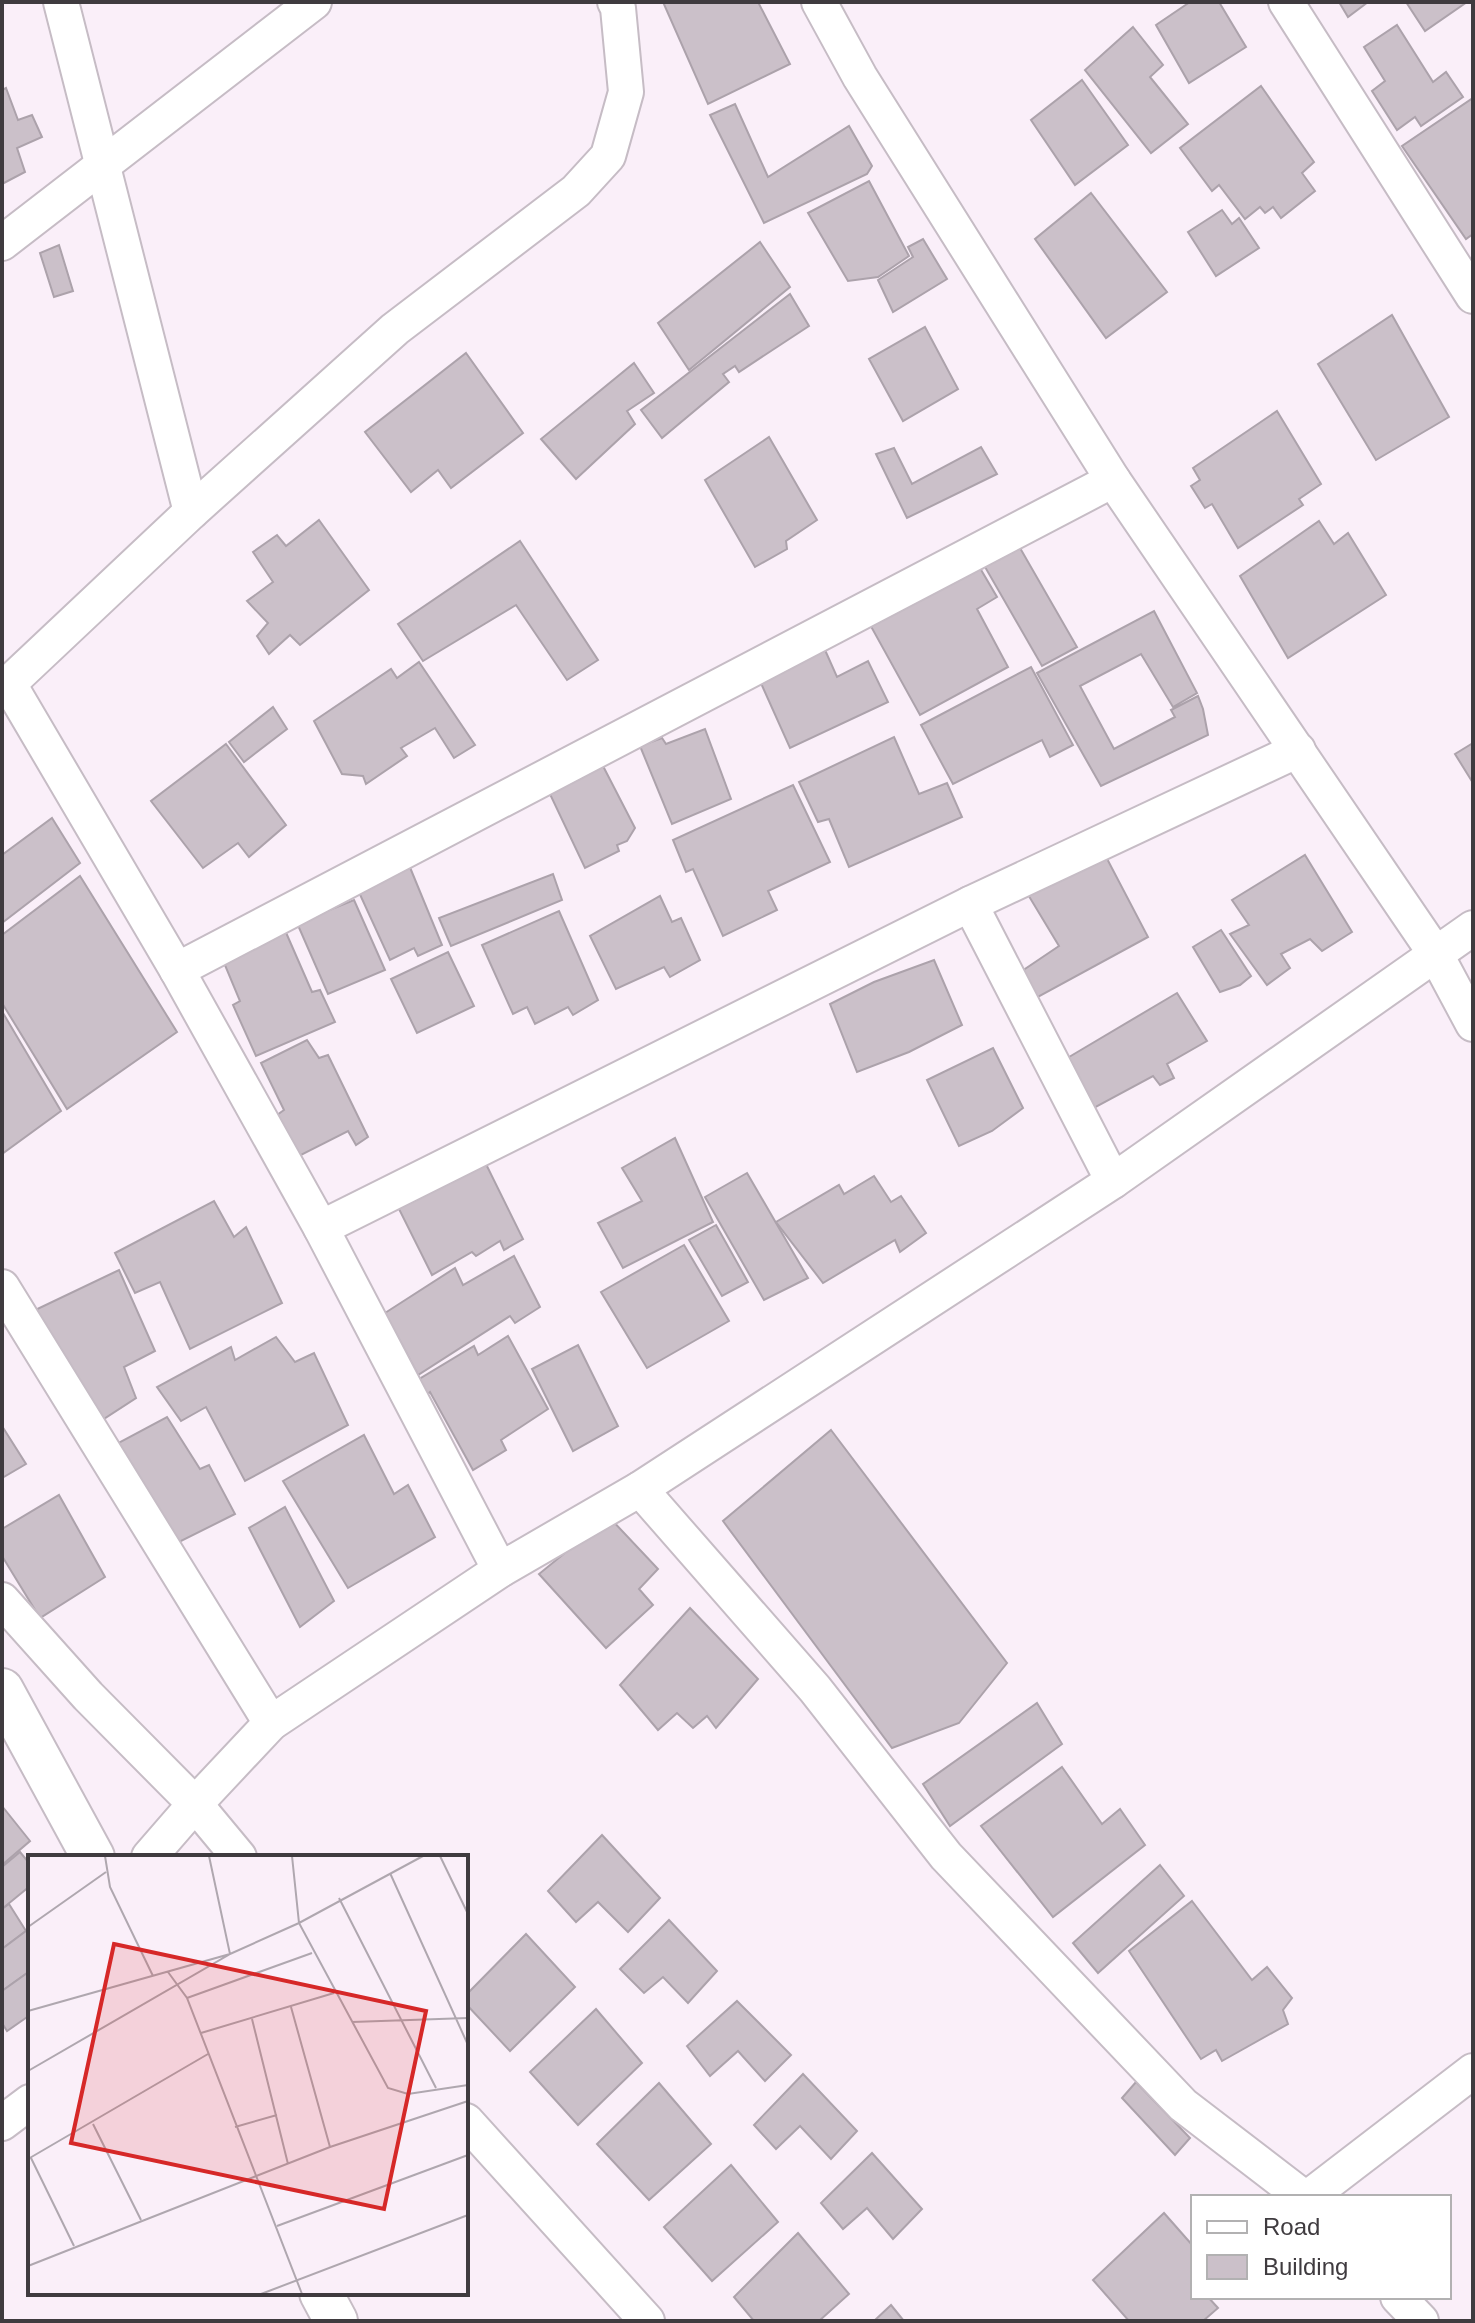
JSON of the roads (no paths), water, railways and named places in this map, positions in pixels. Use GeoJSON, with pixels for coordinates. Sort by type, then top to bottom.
{"type":"FeatureCollection","features":[{"type":"Feature","properties":{"kind":"street"},"geometry":{"type":"LineString","coordinates":[[61,2],[191,512]]}},
{"type":"Feature","properties":{"kind":"street"},"geometry":{"type":"LineString","coordinates":[[2,243],[314,2]]}},
{"type":"Feature","properties":{"kind":"street"},"geometry":{"type":"LineString","coordinates":[[500,1570],[321,1228],[177,970],[6,687],[191,512],[395,329],[576,191],[608,156],[626,92],[615,2]]}},
{"type":"Feature","properties":{"kind":"street"},"geometry":{"type":"LineString","coordinates":[[819,2],[860,77],[1113,480],[1435,953],[1473,1024]]}},
{"type":"Feature","properties":{"kind":"street"},"geometry":{"type":"LineString","coordinates":[[1286,2],[1473,296]]}},
{"type":"Feature","properties":{"kind":"street"},"geometry":{"type":"LineString","coordinates":[[177,970],[1113,480]]}},
{"type":"Feature","properties":{"kind":"street"},"geometry":{"type":"LineString","coordinates":[[321,1228],[970,904],[1298,750]]}},
{"type":"Feature","properties":{"kind":"street"},"geometry":{"type":"LineString","coordinates":[[970,904],[1113,1181]]}},
{"type":"Feature","properties":{"kind":"street"},"geometry":{"type":"LineString","coordinates":[[151,1855],[271,1723],[500,1570],[640,1489],[1113,1181],[1473,928]]}},
{"type":"Feature","properties":{"kind":"street"},"geometry":{"type":"LineString","coordinates":[[2,1287],[271,1723]]}},
{"type":"Feature","properties":{"kind":"street"},"geometry":{"type":"LineString","coordinates":[[640,1489],[815,1689],[946,1856],[1183,2105],[1303,2195]]}},
{"type":"Feature","properties":{"kind":"street"},"geometry":{"type":"LineString","coordinates":[[2,1600],[88,1696],[195,1804],[237,1855]]}},
{"type":"Feature","properties":{"kind":"street"},"geometry":{"type":"LineString","coordinates":[[2,1690],[92,1855]]}},
{"type":"Feature","properties":{"kind":"street"},"geometry":{"type":"LineString","coordinates":[[1309,2195],[1473,2071]]}},
{"type":"Feature","properties":{"kind":"street"},"geometry":{"type":"LineString","coordinates":[[2,2123],[28,2104]]}},
{"type":"Feature","properties":{"kind":"street"},"geometry":{"type":"LineString","coordinates":[[468,2123],[647,2321]]}},
{"type":"Feature","properties":{"kind":"street"},"geometry":{"type":"LineString","coordinates":[[322,2295],[336,2321]]}},
{"type":"Feature","properties":{"kind":"street"},"geometry":{"type":"LineString","coordinates":[[1400,2299],[1421,2321]]}}]}
